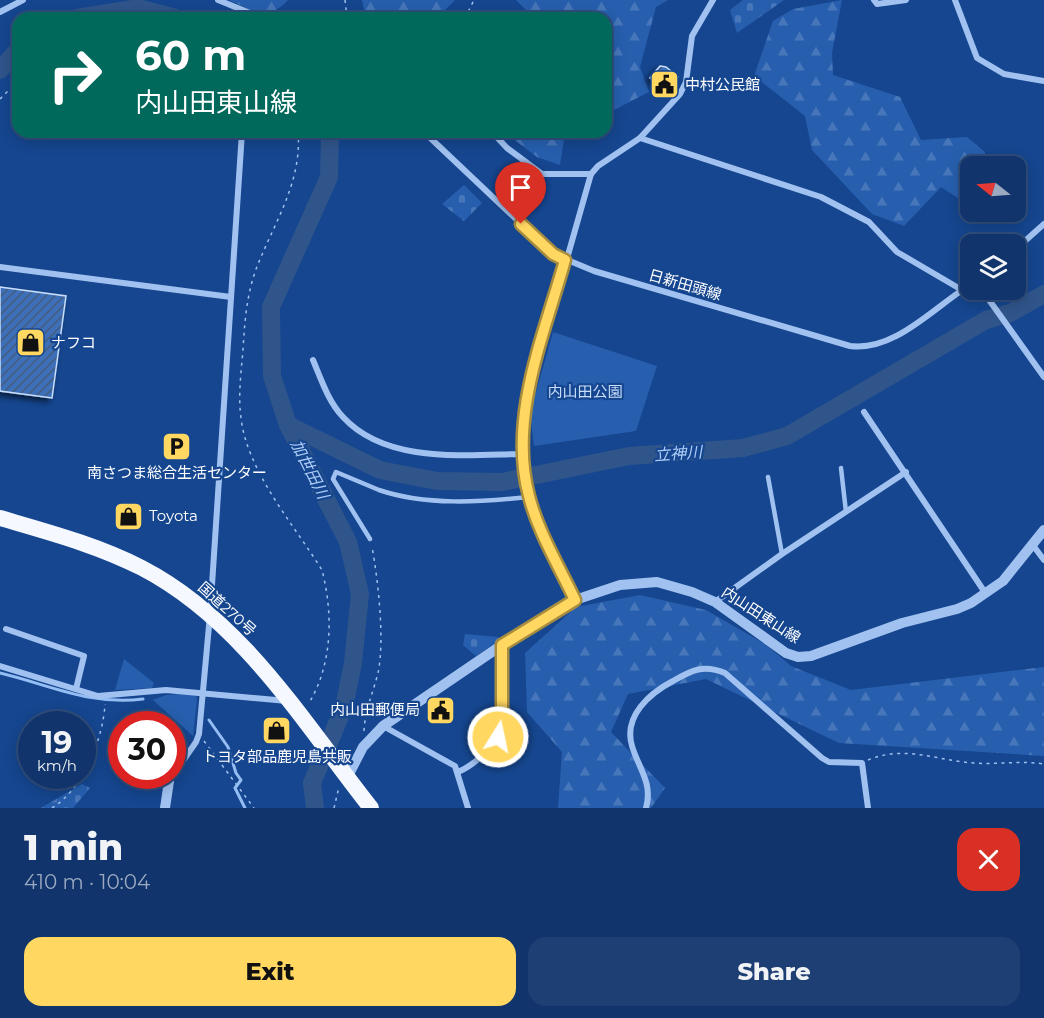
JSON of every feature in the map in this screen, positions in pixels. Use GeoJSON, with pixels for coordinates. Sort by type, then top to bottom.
{"type":"FeatureCollection","features":[{"type":"Feature","properties":{"kind":"highway","name":"国道270号"},"geometry":{"type":"LineString","coordinates":[[0,518],[69,538],[119,557],[164,581],[210,615],[247,651],[302,719],[343,776],[371,808]]}},
{"type":"Feature","properties":{"kind":"street"},"geometry":{"type":"LineString","coordinates":[[0,12],[23,0]]}},
{"type":"Feature","properties":{"kind":"street"},"geometry":{"type":"LineString","coordinates":[[218,0],[247,12]]}},
{"type":"Feature","properties":{"kind":"street"},"geometry":{"type":"LineString","coordinates":[[575,600],[539,525],[528,494],[522,454],[526,403],[591,174],[598,166],[640,138],[680,94],[686,82],[692,36],[713,0]]}},
{"type":"Feature","properties":{"kind":"street"},"geometry":{"type":"LineString","coordinates":[[874,0],[877,4],[906,0]]}},
{"type":"Feature","properties":{"kind":"street"},"geometry":{"type":"LineString","coordinates":[[955,0],[977,58],[1004,74],[1044,81]]}},
{"type":"Feature","properties":{"kind":"street"},"geometry":{"type":"LineString","coordinates":[[186,757],[199,734],[210,615],[242,138]]}},
{"type":"Feature","properties":{"kind":"street","name":"日新田頭線"},"geometry":{"type":"LineString","coordinates":[[430,138],[553,254],[565,260],[594,271],[855,347],[876,344],[896,336],[960,291]]}},
{"type":"Feature","properties":{"kind":"street"},"geometry":{"type":"LineString","coordinates":[[498,138],[513,153],[542,174],[591,174]]}},
{"type":"Feature","properties":{"kind":"street"},"geometry":{"type":"LineString","coordinates":[[640,138],[821,197],[869,222],[897,252],[960,289]]}},
{"type":"Feature","properties":{"kind":"street"},"geometry":{"type":"LineString","coordinates":[[1026,240],[1044,224]]}},
{"type":"Feature","properties":{"kind":"street"},"geometry":{"type":"LineString","coordinates":[[0,267],[231,297]]}},
{"type":"Feature","properties":{"kind":"street"},"geometry":{"type":"LineString","coordinates":[[990,300],[1044,377]]}},
{"type":"Feature","properties":{"kind":"street"},"geometry":{"type":"LineString","coordinates":[[313,360],[328,397],[343,417],[364,434],[411,451],[439,454],[522,454]]}},
{"type":"Feature","properties":{"kind":"street"},"geometry":{"type":"LineString","coordinates":[[864,412],[986,594]]}},
{"type":"Feature","properties":{"kind":"street"},"geometry":{"type":"LineString","coordinates":[[716,602],[782,554],[906,472]]}},
{"type":"Feature","properties":{"kind":"street","name":"内山田東山線"},"geometry":{"type":"LineString","coordinates":[[343,776],[363,747],[383,726],[502,645],[575,600],[620,585],[657,582],[716,602],[786,653],[798,657],[811,656],[902,623],[957,609],[986,594],[1017,567],[1044,530]]}},
{"type":"Feature","properties":{"kind":"street"},"geometry":{"type":"LineString","coordinates":[[1032,544],[1044,560]]}},
{"type":"Feature","properties":{"kind":"street"},"geometry":{"type":"LineString","coordinates":[[6,629],[84,656],[76,689]]}},
{"type":"Feature","properties":{"kind":"street"},"geometry":{"type":"LineString","coordinates":[[458,772],[469,768],[498,737],[501,729],[502,645]]}},
{"type":"Feature","properties":{"kind":"street"},"geometry":{"type":"LineString","coordinates":[[0,666],[105,696],[166,690],[203,691],[259,700],[288,701]]}},
{"type":"Feature","properties":{"kind":"street"},"geometry":{"type":"LineString","coordinates":[[646,808],[649,797],[647,780],[632,747],[630,734],[635,717],[640,706],[661,687],[697,668],[715,669],[725,673],[822,758],[829,762],[862,763],[868,808]]}},
{"type":"Feature","properties":{"kind":"street"},"geometry":{"type":"LineString","coordinates":[[383,726],[455,766],[468,808]]}},
{"type":"Feature","properties":{"kind":"street"},"geometry":{"type":"LineString","coordinates":[[165,808],[169,789]]}},
{"type":"Feature","properties":{"kind":"lane"},"geometry":{"type":"LineString","coordinates":[[841,468],[846,512]]}},
{"type":"Feature","properties":{"kind":"lane"},"geometry":{"type":"LineString","coordinates":[[370,539],[333,479],[336,472],[381,490],[406,496],[450,501],[528,494]]}},
{"type":"Feature","properties":{"kind":"lane"},"geometry":{"type":"LineString","coordinates":[[768,477],[782,554]]}},
{"type":"Feature","properties":{"kind":"path"},"geometry":{"type":"LineString","coordinates":[[0,99],[12,87]]}},
{"type":"Feature","properties":{"kind":"path"},"geometry":{"type":"LineString","coordinates":[[298,138],[296,167],[289,193],[261,256],[246,300],[240,391],[241,418],[251,454],[261,476],[322,570],[326,586],[329,620],[324,666],[317,689],[302,719]]}},
{"type":"Feature","properties":{"kind":"path"},"geometry":{"type":"LineString","coordinates":[[363,747],[364,717],[379,670],[380,610],[370,539]]}},
{"type":"Feature","properties":{"kind":"path"},"geometry":{"type":"LineString","coordinates":[[52,808],[84,777],[104,726],[105,703]]}},
{"type":"Feature","properties":{"kind":"path"},"geometry":{"type":"LineString","coordinates":[[199,734],[254,808]]}},
{"type":"Feature","properties":{"kind":"path"},"geometry":{"type":"LineString","coordinates":[[862,763],[883,754],[920,753],[965,762],[1044,764]]}},
{"type":"Feature","properties":{"kind":"path"},"geometry":{"type":"LineString","coordinates":[[333,808],[343,776]]}},
{"type":"Feature","properties":{"kind":"green space"},"geometry":{"type":"Polygon","coordinates":[[[228,0],[288,0],[273,12],[253,11],[228,0]]]}},
{"type":"Feature","properties":{"kind":"green space"},"geometry":{"type":"Polygon","coordinates":[[[362,0],[455,0],[443,12],[365,12],[362,0]]]}},
{"type":"Feature","properties":{"kind":"green space"},"geometry":{"type":"Polygon","coordinates":[[[516,0],[668,0],[656,7],[640,67],[649,92],[612,111],[612,12],[528,12],[516,0]]]}},
{"type":"Feature","properties":{"kind":"green space"},"geometry":{"type":"Polygon","coordinates":[[[743,0],[784,0],[737,33],[730,10],[743,0]]]}},
{"type":"Feature","properties":{"kind":"green space"},"geometry":{"type":"Polygon","coordinates":[[[842,0],[832,53],[833,75],[900,97],[921,140],[967,137],[985,152],[985,156],[960,156],[960,199],[941,187],[904,226],[872,214],[812,150],[805,116],[754,76],[773,21],[793,9],[842,0]]]}},
{"type":"Feature","properties":{"kind":"green space"},"geometry":{"type":"Polygon","coordinates":[[[512,138],[564,138],[560,165],[537,157],[512,138]]]}},
{"type":"Feature","properties":{"kind":"green space"},"geometry":{"type":"Polygon","coordinates":[[[464,185],[482,203],[464,221],[442,204],[464,185]]]}},
{"type":"Feature","properties":{"kind":"green space","name":"内山田公園"},"geometry":{"type":"Polygon","coordinates":[[[553,332],[657,366],[636,431],[534,446],[530,413],[553,332]]]}},
{"type":"Feature","properties":{"kind":"green space"},"geometry":{"type":"Polygon","coordinates":[[[640,595],[706,610],[765,644],[791,666],[851,690],[1044,667],[1044,756],[839,743],[706,679],[628,694],[611,732],[665,788],[651,808],[558,808],[562,752],[527,712],[525,653],[576,607],[640,595]]]}},
{"type":"Feature","properties":{"kind":"green space"},"geometry":{"type":"Polygon","coordinates":[[[465,634],[501,639],[476,656],[463,645],[465,634]]]}},
{"type":"Feature","properties":{"kind":"green space"},"geometry":{"type":"Polygon","coordinates":[[[124,659],[154,683],[152,688],[115,690],[124,659]]]}},
{"type":"Feature","properties":{"kind":"green space"},"geometry":{"type":"Polygon","coordinates":[[[166,695],[196,695],[193,736],[186,730],[186,711],[165,711],[153,700],[166,695]]]}},
{"type":"Feature","properties":{"kind":"green space"},"geometry":{"type":"Polygon","coordinates":[[[73,789],[89,789],[73,808],[41,808],[73,789]]]}},
{"type":"Feature","properties":{"kind":"building","name":"中村公民館"},"geometry":{"type":"Polygon","coordinates":[[[660,66],[666,67],[678,77],[666,91],[650,78],[660,66]]]}},
{"type":"Feature","properties":{"kind":"building","name":"ナフコ"},"geometry":{"type":"Polygon","coordinates":[[[0,287],[66,296],[52,398],[0,391],[0,287]]]}},
{"type":"Feature","properties":{"kind":"waterway","name":"加世田川"},"geometry":{"type":"LineString","coordinates":[[114,12],[138,8],[153,12]]}},
{"type":"Feature","properties":{"kind":"waterway","name":"加世田川"},"geometry":{"type":"LineString","coordinates":[[0,70],[12,57]]}},
{"type":"Feature","properties":{"kind":"waterway","name":"加世田川"},"geometry":{"type":"LineString","coordinates":[[315,808],[312,783],[344,707],[353,663],[360,594],[348,542],[288,425],[272,376],[271,307],[329,177],[330,138]]}},
{"type":"Feature","properties":{"kind":"waterway","name":"立神川"},"geometry":{"type":"LineString","coordinates":[[288,425],[380,470],[437,481],[502,482],[629,456],[743,448],[787,436],[986,320],[1010,313],[1044,294]]}},
{"type":"Feature","properties":{"kind":"waterway"},"geometry":{"type":"LineString","coordinates":[[0,673],[88,697],[106,700],[143,699]]}},
{"type":"Feature","properties":{"kind":"waterway"},"geometry":{"type":"LineString","coordinates":[[209,720],[228,747],[236,773],[241,780],[235,788],[245,808]]}},
{"type":"Feature","properties":{"kind":"place","name":"中村公民館"},"geometry":{"type":"Point","coordinates":[664,85]}},
{"type":"Feature","properties":{"kind":"place","name":"ナフコ"},"geometry":{"type":"Point","coordinates":[30,343]}},
{"type":"Feature","properties":{"kind":"place","name":"南さつま総合生活センター"},"geometry":{"type":"Point","coordinates":[177,446]}},
{"type":"Feature","properties":{"kind":"place","name":"Toyota"},"geometry":{"type":"Point","coordinates":[128,516]}},
{"type":"Feature","properties":{"kind":"place","name":"内山田郵便局"},"geometry":{"type":"Point","coordinates":[441,710]}},
{"type":"Feature","properties":{"kind":"place","name":"トヨタ部品鹿児島共販"},"geometry":{"type":"Point","coordinates":[277,730]}},
{"type":"Feature","properties":{"kind":"route"},"geometry":{"type":"LineString","coordinates":[[498,737],[502,720],[504,657],[502,645],[575,600],[539,525],[529,497],[522,454],[526,403],[565,260],[553,254],[521,224]]}}]}
